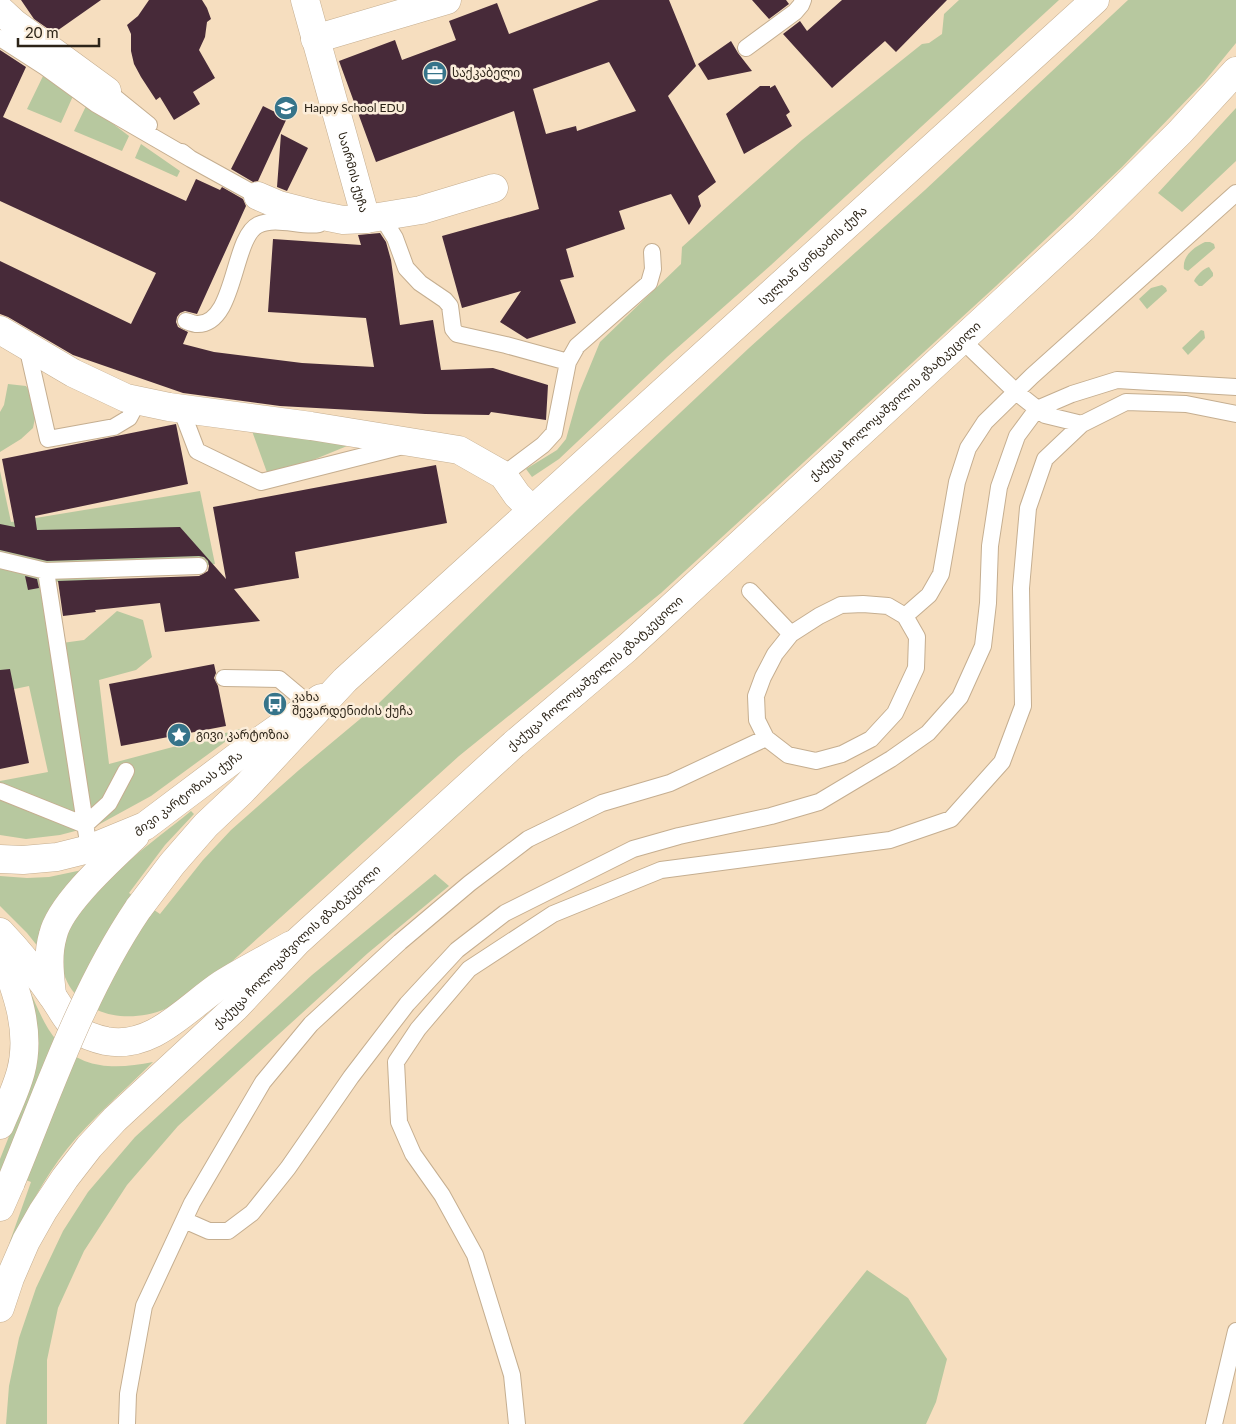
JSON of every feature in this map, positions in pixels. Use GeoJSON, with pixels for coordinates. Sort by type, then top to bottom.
{"type":"FeatureCollection","features":[{"type":"Feature","properties":{"kind":"main road","name":"საირმის ქუჩა"},"geometry":{"type":"LineString","coordinates":[[305,0],[363,219]]}},
{"type":"Feature","properties":{"kind":"main road"},"geometry":{"type":"LineString","coordinates":[[316,39],[447,0]]}},
{"type":"Feature","properties":{"kind":"main road","name":"სულხან ცინცაძის ქუჩა"},"geometry":{"type":"LineString","coordinates":[[532,510],[1095,0]]}},
{"type":"Feature","properties":{"kind":"main road"},"geometry":{"type":"LineString","coordinates":[[0,10],[14,23],[107,91]]}},
{"type":"Feature","properties":{"kind":"main road","name":"ქაქუცა ჩოლოყაშვილის გზატკეცილი"},"geometry":{"type":"LineString","coordinates":[[0,1308],[10,1278],[38,1219],[64,1178],[114,1119],[236,1007],[297,942],[514,744],[626,649],[962,340],[1136,177],[1236,71]]}},
{"type":"Feature","properties":{"kind":"main road"},"geometry":{"type":"LineString","coordinates":[[258,196],[279,205],[363,219],[421,210],[494,188]]}},
{"type":"Feature","properties":{"kind":"main road"},"geometry":{"type":"LineString","coordinates":[[0,330],[73,373],[126,398],[181,409],[311,426],[460,450],[503,475],[532,510]]}},
{"type":"Feature","properties":{"kind":"main road","name":"გივი კარტოზიას ქუჩა"},"geometry":{"type":"LineString","coordinates":[[0,859],[23,860],[57,857],[87,837],[145,826],[238,756],[345,680],[532,510]]}},
{"type":"Feature","properties":{"kind":"main road"},"geometry":{"type":"LineString","coordinates":[[0,1207],[79,1016],[110,954],[138,908],[172,864],[206,825],[242,791],[345,680]]}},
{"type":"Feature","properties":{"kind":"main road"},"geometry":{"type":"LineString","coordinates":[[52,996],[49,969],[50,951],[53,933],[60,916],[78,894],[145,826]]}},
{"type":"Feature","properties":{"kind":"main road"},"geometry":{"type":"LineString","coordinates":[[0,932],[78,1030],[96,1039],[116,1043],[140,1039],[161,1030],[221,985],[297,942]]}},
{"type":"Feature","properties":{"kind":"main road"},"geometry":{"type":"LineString","coordinates":[[0,948],[17,993],[24,1031],[24,1052],[21,1071],[0,1125]]}},
{"type":"Feature","properties":{"kind":"lane"},"geometry":{"type":"LineString","coordinates":[[746,48],[795,12],[803,0]]}},
{"type":"Feature","properties":{"kind":"lane"},"geometry":{"type":"LineString","coordinates":[[0,38],[45,67],[96,104],[258,196]]}},
{"type":"Feature","properties":{"kind":"lane"},"geometry":{"type":"LineString","coordinates":[[107,91],[191,159]]}},
{"type":"Feature","properties":{"kind":"lane"},"geometry":{"type":"LineString","coordinates":[[905,616],[929,595],[941,574],[957,482],[968,448],[985,422],[1236,193]]}},
{"type":"Feature","properties":{"kind":"lane"},"geometry":{"type":"LineString","coordinates":[[186,321],[197,324],[208,322],[216,314],[226,300],[248,235],[257,226],[271,222],[311,225],[363,219],[395,238],[406,268],[420,283],[445,300],[450,306],[453,329],[457,334],[568,362]]}},
{"type":"Feature","properties":{"kind":"lane"},"geometry":{"type":"LineString","coordinates":[[503,475],[543,445],[554,433],[568,362],[577,346],[649,283],[653,269],[652,252]]}},
{"type":"Feature","properties":{"kind":"lane"},"geometry":{"type":"LineString","coordinates":[[962,340],[1016,392],[1045,415],[1082,424]]}},
{"type":"Feature","properties":{"kind":"lane"},"geometry":{"type":"LineString","coordinates":[[27,346],[48,439],[114,427],[129,418],[138,401]]}},
{"type":"Feature","properties":{"kind":"lane"},"geometry":{"type":"LineString","coordinates":[[184,1220],[209,1231],[228,1230],[252,1214],[288,1168],[352,1077],[407,1004],[457,950],[505,913],[633,849],[771,816],[819,802],[891,759],[928,733],[960,697],[983,646],[988,603],[990,546],[999,487],[1017,436],[1037,409],[1072,394],[1117,380],[1236,387]]}},
{"type":"Feature","properties":{"kind":"lane"},"geometry":{"type":"LineString","coordinates":[[517,1424],[512,1375],[475,1255],[442,1195],[413,1154],[398,1122],[396,1062],[418,1029],[469,969],[553,914],[661,870],[890,840],[951,819],[1002,762],[1023,706],[1021,588],[1028,508],[1045,459],[1082,424],[1126,402],[1186,404],[1235,414]]}},
{"type":"Feature","properties":{"kind":"lane"},"geometry":{"type":"LineString","coordinates":[[181,409],[197,452],[261,482],[417,443]]}},
{"type":"Feature","properties":{"kind":"lane"},"geometry":{"type":"LineString","coordinates":[[0,560],[46,572],[200,566]]}},
{"type":"Feature","properties":{"kind":"lane"},"geometry":{"type":"LineString","coordinates":[[46,572],[87,837]]}},
{"type":"Feature","properties":{"kind":"lane"},"geometry":{"type":"LineString","coordinates":[[750,590],[792,634]]}},
{"type":"Feature","properties":{"kind":"lane"},"geometry":{"type":"LineString","coordinates":[[841,605],[888,606],[905,616],[917,637],[916,668],[895,713],[870,739],[842,754],[816,761],[788,754],[766,738],[757,720],[756,696],[775,654],[792,634],[819,616],[841,605]]}},
{"type":"Feature","properties":{"kind":"lane"},"geometry":{"type":"LineString","coordinates":[[224,678],[279,679],[310,705]]}},
{"type":"Feature","properties":{"kind":"lane"},"geometry":{"type":"LineString","coordinates":[[127,1424],[128,1394],[144,1306],[192,1203],[263,1082],[305,1032],[400,942],[470,883],[528,839],[602,803],[670,783],[766,738]]}},
{"type":"Feature","properties":{"kind":"lane"},"geometry":{"type":"LineString","coordinates":[[87,837],[109,803],[126,771]]}},
{"type":"Feature","properties":{"kind":"lane"},"geometry":{"type":"LineString","coordinates":[[0,791],[87,837]]}},
{"type":"Feature","properties":{"kind":"lane"},"geometry":{"type":"LineString","coordinates":[[1214,1424],[1236,1331]]}},
{"type":"Feature","properties":{"kind":"green space"},"geometry":{"type":"Polygon","coordinates":[[[959,0],[1059,0],[771,265],[667,357],[559,459],[532,477],[526,469],[557,450],[566,439],[579,393],[600,342],[681,264],[682,247],[802,140],[922,44],[929,43],[942,34],[944,14],[959,0]]]}},
{"type":"Feature","properties":{"kind":"green space"},"geometry":{"type":"Polygon","coordinates":[[[1128,0],[1236,0],[1236,43],[1204,82],[1122,167],[996,286],[661,593],[459,756],[228,965],[182,1000],[153,1013],[140,1016],[115,1015],[102,1012],[81,1000],[72,990],[65,976],[61,962],[61,947],[65,932],[84,904],[112,875],[191,811],[194,814],[165,845],[129,893],[160,914],[203,860],[231,830],[378,704],[579,508],[749,348],[925,190],[1128,0]]]}},
{"type":"Feature","properties":{"kind":"green space"},"geometry":{"type":"Polygon","coordinates":[[[44,74],[73,96],[61,123],[27,109],[44,74]]]}},
{"type":"Feature","properties":{"kind":"green space"},"geometry":{"type":"Polygon","coordinates":[[[87,104],[129,136],[122,151],[74,131],[87,104]]]}},
{"type":"Feature","properties":{"kind":"green space"},"geometry":{"type":"Polygon","coordinates":[[[1236,108],[1236,161],[1182,212],[1158,193],[1236,108]]]}},
{"type":"Feature","properties":{"kind":"green space"},"geometry":{"type":"Polygon","coordinates":[[[141,144],[180,171],[177,177],[135,158],[141,144]]]}},
{"type":"Feature","properties":{"kind":"green space"},"geometry":{"type":"Polygon","coordinates":[[[1205,242],[1214,244],[1215,248],[1188,271],[1184,269],[1185,260],[1190,252],[1205,242]]]}},
{"type":"Feature","properties":{"kind":"green space"},"geometry":{"type":"Polygon","coordinates":[[[1209,267],[1213,276],[1202,286],[1199,286],[1194,281],[1195,279],[1209,267]]]}},
{"type":"Feature","properties":{"kind":"green space"},"geometry":{"type":"Polygon","coordinates":[[[1162,285],[1167,291],[1147,309],[1139,299],[1151,288],[1162,285]]]}},
{"type":"Feature","properties":{"kind":"green space"},"geometry":{"type":"Polygon","coordinates":[[[1201,330],[1204,331],[1205,338],[1188,355],[1182,348],[1201,330]]]}},
{"type":"Feature","properties":{"kind":"green space"},"geometry":{"type":"Polygon","coordinates":[[[8,384],[26,386],[38,404],[33,428],[21,439],[0,452],[0,412],[4,405],[8,384]]]}},
{"type":"Feature","properties":{"kind":"green space"},"geometry":{"type":"Polygon","coordinates":[[[252,431],[352,444],[269,478],[252,431]]]}},
{"type":"Feature","properties":{"kind":"green space"},"geometry":{"type":"Polygon","coordinates":[[[0,471],[11,522],[200,491],[215,564],[85,581],[53,582],[62,643],[84,640],[117,611],[143,620],[152,657],[136,670],[99,680],[109,764],[244,728],[151,796],[98,825],[60,835],[26,839],[0,835],[0,781],[48,772],[29,686],[0,692],[0,471]]]}},
{"type":"Feature","properties":{"kind":"green space"},"geometry":{"type":"Polygon","coordinates":[[[87,869],[39,948],[0,906],[0,876],[49,877],[87,869]]]}},
{"type":"Feature","properties":{"kind":"green space"},"geometry":{"type":"Polygon","coordinates":[[[435,874],[449,886],[368,953],[178,1126],[127,1185],[84,1251],[58,1308],[47,1360],[47,1424],[6,1424],[9,1386],[19,1338],[36,1288],[63,1231],[88,1192],[135,1137],[312,975],[435,874]]]}},
{"type":"Feature","properties":{"kind":"green space"},"geometry":{"type":"Polygon","coordinates":[[[30,991],[49,1030],[67,1051],[78,1058],[90,1063],[114,1066],[153,1062],[98,1115],[67,1149],[43,1183],[9,1244],[31,1182],[0,1170],[0,1159],[25,1096],[30,991]]]}},
{"type":"Feature","properties":{"kind":"green space"},"geometry":{"type":"Polygon","coordinates":[[[867,1270],[908,1298],[947,1359],[936,1402],[926,1424],[743,1424],[867,1270]]]}},
{"type":"Feature","properties":{"kind":"building"},"geometry":{"type":"Polygon","coordinates":[[[21,0],[101,0],[54,33],[34,19],[21,0]]]}},
{"type":"Feature","properties":{"kind":"building"},"geometry":{"type":"Polygon","coordinates":[[[149,0],[202,0],[211,19],[207,22],[205,37],[199,50],[215,78],[193,92],[200,104],[174,120],[160,97],[156,100],[141,77],[134,64],[131,51],[131,34],[127,25],[138,16],[149,0]]]}},
{"type":"Feature","properties":{"kind":"building"},"geometry":{"type":"Polygon","coordinates":[[[599,0],[669,0],[696,66],[668,96],[716,182],[698,196],[701,206],[689,225],[671,194],[619,211],[625,229],[566,249],[574,277],[560,280],[576,323],[527,339],[500,322],[521,291],[462,308],[442,236],[539,209],[514,111],[376,162],[339,61],[395,40],[402,60],[456,40],[449,21],[497,3],[509,34],[599,0]],[[609,62],[533,89],[546,134],[576,126],[577,131],[636,111],[609,62]]]}},
{"type":"Feature","properties":{"kind":"building"},"geometry":{"type":"Polygon","coordinates":[[[752,0],[786,0],[789,4],[769,19],[752,0]]]}},
{"type":"Feature","properties":{"kind":"building"},"geometry":{"type":"Polygon","coordinates":[[[842,0],[947,0],[896,52],[885,41],[832,88],[783,34],[800,21],[807,31],[842,0]]]}},
{"type":"Feature","properties":{"kind":"building"},"geometry":{"type":"Polygon","coordinates":[[[731,41],[752,71],[708,80],[698,64],[731,41]]]}},
{"type":"Feature","properties":{"kind":"building"},"geometry":{"type":"Polygon","coordinates":[[[0,50],[26,67],[3,117],[186,201],[196,179],[220,190],[222,187],[243,199],[246,206],[197,314],[185,311],[177,317],[178,327],[188,332],[183,344],[214,352],[302,363],[374,367],[366,318],[268,312],[273,239],[361,245],[358,235],[380,233],[386,242],[391,260],[400,325],[433,320],[441,370],[493,368],[548,385],[546,420],[491,412],[489,415],[425,414],[280,406],[183,393],[73,355],[0,314],[0,261],[131,324],[156,273],[0,201],[0,50]]]}},
{"type":"Feature","properties":{"kind":"building"},"geometry":{"type":"Polygon","coordinates":[[[775,85],[790,112],[786,115],[792,126],[744,154],[726,114],[760,86],[770,86],[770,88],[775,85]]]}},
{"type":"Feature","properties":{"kind":"building"},"geometry":{"type":"Polygon","coordinates":[[[263,106],[287,118],[258,181],[253,182],[231,169],[263,106]]]}},
{"type":"Feature","properties":{"kind":"building"},"geometry":{"type":"Polygon","coordinates":[[[281,134],[308,148],[287,191],[277,187],[281,134]]]}},
{"type":"Feature","properties":{"kind":"building"},"geometry":{"type":"Polygon","coordinates":[[[176,424],[188,484],[35,516],[37,530],[180,527],[226,579],[213,507],[436,465],[447,523],[295,552],[299,578],[234,589],[260,621],[165,632],[160,603],[95,610],[96,612],[63,616],[58,581],[199,576],[208,571],[208,561],[204,557],[199,556],[47,561],[0,550],[0,524],[15,527],[2,459],[176,424]]]}},
{"type":"Feature","properties":{"kind":"building"},"geometry":{"type":"Polygon","coordinates":[[[25,576],[37,579],[39,588],[28,590],[25,576]]]}},
{"type":"Feature","properties":{"kind":"building"},"geometry":{"type":"Polygon","coordinates":[[[214,664],[216,673],[214,678],[218,686],[226,726],[121,746],[109,684],[214,664]]]}},
{"type":"Feature","properties":{"kind":"building"},"geometry":{"type":"Polygon","coordinates":[[[10,669],[29,763],[0,769],[0,670],[10,669]]]}},
{"type":"Feature","properties":{"kind":"place","name":"საქკაბელი"},"geometry":{"type":"Point","coordinates":[435,73]}},
{"type":"Feature","properties":{"kind":"place","name":"Happy School EDU"},"geometry":{"type":"Point","coordinates":[286,108]}},
{"type":"Feature","properties":{"kind":"place","name":"კახა შევარდენიძის ქუჩა"},"geometry":{"type":"Point","coordinates":[275,704]}},
{"type":"Feature","properties":{"kind":"place","name":"გივი კარტოზია"},"geometry":{"type":"Point","coordinates":[179,735]}}]}
